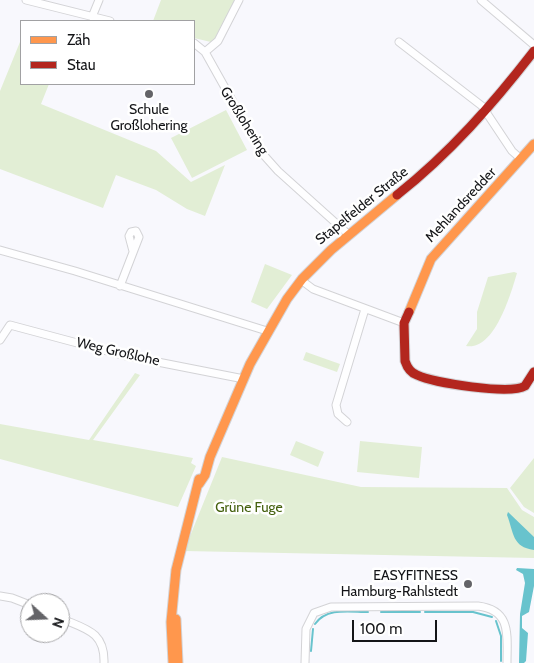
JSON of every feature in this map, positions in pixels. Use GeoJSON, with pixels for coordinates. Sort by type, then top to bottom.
{"type":"FeatureCollection","features":[{"type":"Feature","properties":{"kind":"street"},"geometry":{"type":"LineString","coordinates":[[26,0],[106,20]]}},
{"type":"Feature","properties":{"kind":"street"},"geometry":{"type":"LineString","coordinates":[[92,17],[99,0]]}},
{"type":"Feature","properties":{"kind":"street"},"geometry":{"type":"LineString","coordinates":[[205,52],[218,41],[239,0]]}},
{"type":"Feature","properties":{"kind":"street"},"geometry":{"type":"LineString","coordinates":[[481,0],[534,45]]}},
{"type":"Feature","properties":{"kind":"street"},"geometry":{"type":"LineString","coordinates":[[399,42],[487,111],[512,151],[521,159]]}},
{"type":"Feature","properties":{"kind":"street","name":"Großlohering"},"geometry":{"type":"LineString","coordinates":[[195,44],[205,52],[261,152],[278,171],[348,234]]}},
{"type":"Feature","properties":{"kind":"street","name":"Stapelfelder Straße"},"geometry":{"type":"LineString","coordinates":[[172,663],[172,601],[180,546],[199,484],[208,469],[210,457],[267,332],[301,280],[319,260],[348,234],[425,173],[487,111],[534,51]]}},
{"type":"Feature","properties":{"kind":"street","name":"Mehlandsredder"},"geometry":{"type":"LineString","coordinates":[[534,144],[478,208],[440,246],[432,259],[404,323],[405,361],[416,375],[510,391],[526,386],[534,372]]}},
{"type":"Feature","properties":{"kind":"street"},"geometry":{"type":"LineString","coordinates":[[0,250],[75,271],[267,332]]}},
{"type":"Feature","properties":{"kind":"street"},"geometry":{"type":"LineString","coordinates":[[120,286],[134,251]]}},
{"type":"Feature","properties":{"kind":"street"},"geometry":{"type":"LineString","coordinates":[[301,280],[313,289],[404,323]]}},
{"type":"Feature","properties":{"kind":"street"},"geometry":{"type":"LineString","coordinates":[[347,422],[338,414],[336,404],[365,309]]}},
{"type":"Feature","properties":{"kind":"street","name":"Weg Großlohe"},"geometry":{"type":"LineString","coordinates":[[0,340],[10,325],[122,355],[244,379]]}},
{"type":"Feature","properties":{"kind":"street"},"geometry":{"type":"LineString","coordinates":[[0,596],[20,602]]}},
{"type":"Feature","properties":{"kind":"street","name":"Stapelfelder Straße"},"geometry":{"type":"LineString","coordinates":[[172,601],[176,620],[178,663]]}},
{"type":"Feature","properties":{"kind":"street"},"geometry":{"type":"LineString","coordinates":[[305,663],[306,632],[310,618],[321,609],[339,606],[478,606],[490,609],[501,616],[506,626],[507,663]]}},
{"type":"Feature","properties":{"kind":"street"},"geometry":{"type":"LineString","coordinates":[[70,623],[98,636],[102,646],[104,663]]}},
{"type":"Feature","properties":{"kind":"green space"},"geometry":{"type":"Polygon","coordinates":[[[161,0],[235,0],[215,43],[195,38],[195,20],[153,20],[161,0]]]}},
{"type":"Feature","properties":{"kind":"green space"},"geometry":{"type":"Polygon","coordinates":[[[20,42],[20,85],[49,85],[41,104],[156,151],[191,182],[225,165],[205,216],[187,209],[156,190],[116,175],[103,208],[0,169],[0,91],[20,42]]]}},
{"type":"Feature","properties":{"kind":"green space"},"geometry":{"type":"Polygon","coordinates":[[[226,110],[247,150],[192,178],[171,138],[226,110]]]}},
{"type":"Feature","properties":{"kind":"green space"},"geometry":{"type":"Polygon","coordinates":[[[265,264],[292,275],[267,309],[251,302],[265,264]]]}},
{"type":"Feature","properties":{"kind":"green space"},"geometry":{"type":"Polygon","coordinates":[[[517,273],[511,294],[493,330],[485,340],[476,345],[466,346],[477,329],[477,312],[488,277],[517,273]]]}},
{"type":"Feature","properties":{"kind":"green space"},"geometry":{"type":"Polygon","coordinates":[[[306,352],[340,364],[337,372],[303,360],[306,352]]]}},
{"type":"Feature","properties":{"kind":"green space","name":"Grüne Fuge"},"geometry":{"type":"Polygon","coordinates":[[[135,373],[140,375],[93,440],[193,458],[191,463],[196,466],[178,507],[0,459],[0,424],[89,440],[135,373]]]}},
{"type":"Feature","properties":{"kind":"green space"},"geometry":{"type":"Polygon","coordinates":[[[296,441],[324,452],[318,467],[290,455],[296,441]]]}},
{"type":"Feature","properties":{"kind":"green space"},"geometry":{"type":"Polygon","coordinates":[[[360,441],[422,447],[419,478],[357,472],[360,441]]]}},
{"type":"Feature","properties":{"kind":"green space","name":"Grüne Fuge"},"geometry":{"type":"Polygon","coordinates":[[[222,457],[361,487],[507,488],[522,510],[534,517],[534,558],[184,551],[222,457]]]}},
{"type":"Feature","properties":{"kind":"green space"},"geometry":{"type":"Polygon","coordinates":[[[534,458],[534,513],[524,507],[510,488],[534,458]]]}},
{"type":"Feature","properties":{"kind":"water"},"geometry":{"type":"Polygon","coordinates":[[[508,512],[534,537],[534,550],[521,546],[515,538],[507,515],[508,512]]]}},
{"type":"Feature","properties":{"kind":"water"},"geometry":{"type":"Polygon","coordinates":[[[517,568],[534,569],[534,586],[529,612],[522,616],[522,628],[528,633],[526,661],[524,663],[519,663],[520,614],[525,583],[523,574],[516,570],[517,568]]]}},
{"type":"Feature","properties":{"kind":"waterway"},"geometry":{"type":"LineString","coordinates":[[315,624],[326,615],[332,613],[346,611],[368,612]]}},
{"type":"Feature","properties":{"kind":"waterway"},"geometry":{"type":"LineString","coordinates":[[381,612],[420,612]]}},
{"type":"Feature","properties":{"kind":"waterway"},"geometry":{"type":"LineString","coordinates":[[425,612],[473,612],[492,617]]}},
{"type":"Feature","properties":{"kind":"waterway"},"geometry":{"type":"LineString","coordinates":[[496,621],[501,636],[501,661]]}},
{"type":"Feature","properties":{"kind":"waterway"},"geometry":{"type":"LineString","coordinates":[[311,651],[313,629]]}},
{"type":"Feature","properties":{"kind":"traffic: slow"},"geometry":{"type":"LineString","coordinates":[[409,312],[431,259],[534,144]]}},
{"type":"Feature","properties":{"kind":"traffic: slow"},"geometry":{"type":"LineString","coordinates":[[199,484],[205,475],[210,457],[250,364],[287,299],[302,279],[331,250],[397,195]]}},
{"type":"Feature","properties":{"kind":"traffic: slow"},"geometry":{"type":"LineString","coordinates":[[173,663],[171,622],[176,570],[199,479]]}},
{"type":"Feature","properties":{"kind":"traffic: slow"},"geometry":{"type":"LineString","coordinates":[[176,619],[178,663]]}},
{"type":"Feature","properties":{"kind":"traffic: jam"},"geometry":{"type":"LineString","coordinates":[[397,195],[453,145],[503,90],[534,51]]}},
{"type":"Feature","properties":{"kind":"traffic: jam"},"geometry":{"type":"LineString","coordinates":[[409,312],[404,323],[405,361],[410,370],[415,374],[472,387],[504,389],[525,386],[534,372]]}},
{"type":"Feature","properties":{"kind":"place","name":"Schule Großlohering"},"geometry":{"type":"Point","coordinates":[149,94]}},
{"type":"Feature","properties":{"kind":"place","name":"EASYFITNESS Hamburg-Rahlstedt"},"geometry":{"type":"Point","coordinates":[468,584]}}]}
